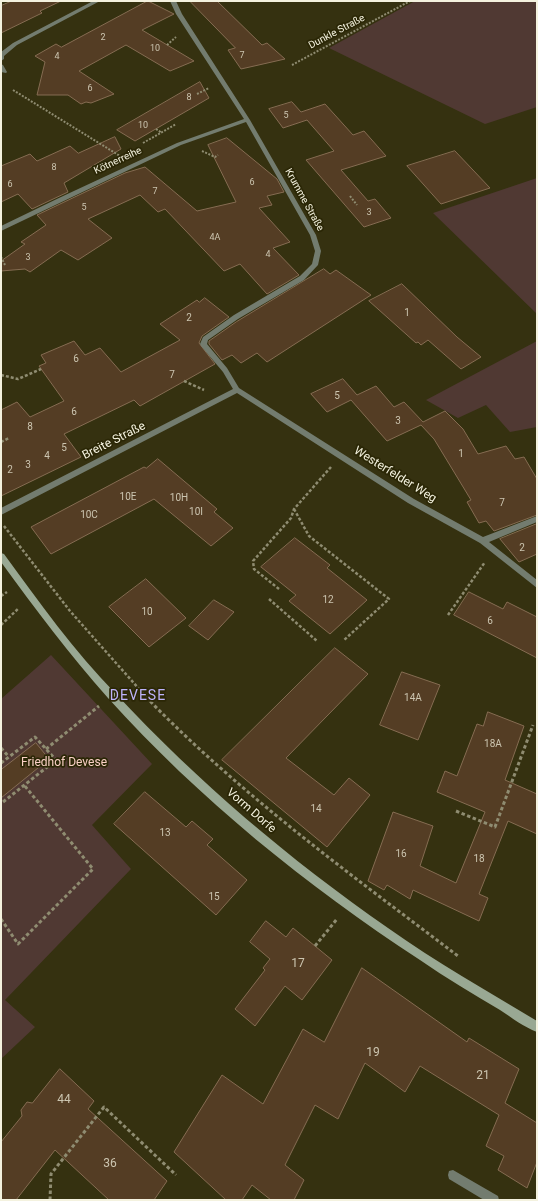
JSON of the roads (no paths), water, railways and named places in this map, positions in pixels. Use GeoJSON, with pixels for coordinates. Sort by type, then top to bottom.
{"type":"FeatureCollection","features":[{"type":"Feature","properties":{"kind":"main road","name":"Vorm Dorfe"},"geometry":{"type":"LineString","coordinates":[[1,556],[61,637],[101,685],[170,756],[240,818],[338,899],[371,923],[465,985],[537,1026]]}},
{"type":"Feature","properties":{"kind":"street"},"geometry":{"type":"LineString","coordinates":[[1,59],[1,55],[15,44],[97,1]]}},
{"type":"Feature","properties":{"kind":"street","name":"Krumme Straße"},"geometry":{"type":"LineString","coordinates":[[173,1],[179,14],[247,120],[313,235],[318,251],[315,265],[302,278],[236,317],[205,339],[203,344],[225,370],[237,390]]}},
{"type":"Feature","properties":{"kind":"street"},"geometry":{"type":"LineString","coordinates":[[1,66],[4,72]]}},
{"type":"Feature","properties":{"kind":"street","name":"Kötnerreihe"},"geometry":{"type":"LineString","coordinates":[[1,229],[63,198],[179,144],[247,120]]}},
{"type":"Feature","properties":{"kind":"street","name":"Breite Straße"},"geometry":{"type":"LineString","coordinates":[[1,512],[237,390]]}},
{"type":"Feature","properties":{"kind":"street","name":"Westerfelder Weg"},"geometry":{"type":"LineString","coordinates":[[237,390],[411,501],[483,541],[537,584]]}},
{"type":"Feature","properties":{"kind":"street"},"geometry":{"type":"LineString","coordinates":[[483,541],[537,519]]}},
{"type":"Feature","properties":{"kind":"street"},"geometry":{"type":"LineString","coordinates":[[453,1175],[494,1200]]}},
{"type":"Feature","properties":{"kind":"district","name":"DEVESE"},"geometry":{"type":"Point","coordinates":[138,696]}},
{"type":"Feature","properties":{"kind":"park label","name":"Friedhof Devese"},"geometry":{"type":"Point","coordinates":[64,763]}}]}
